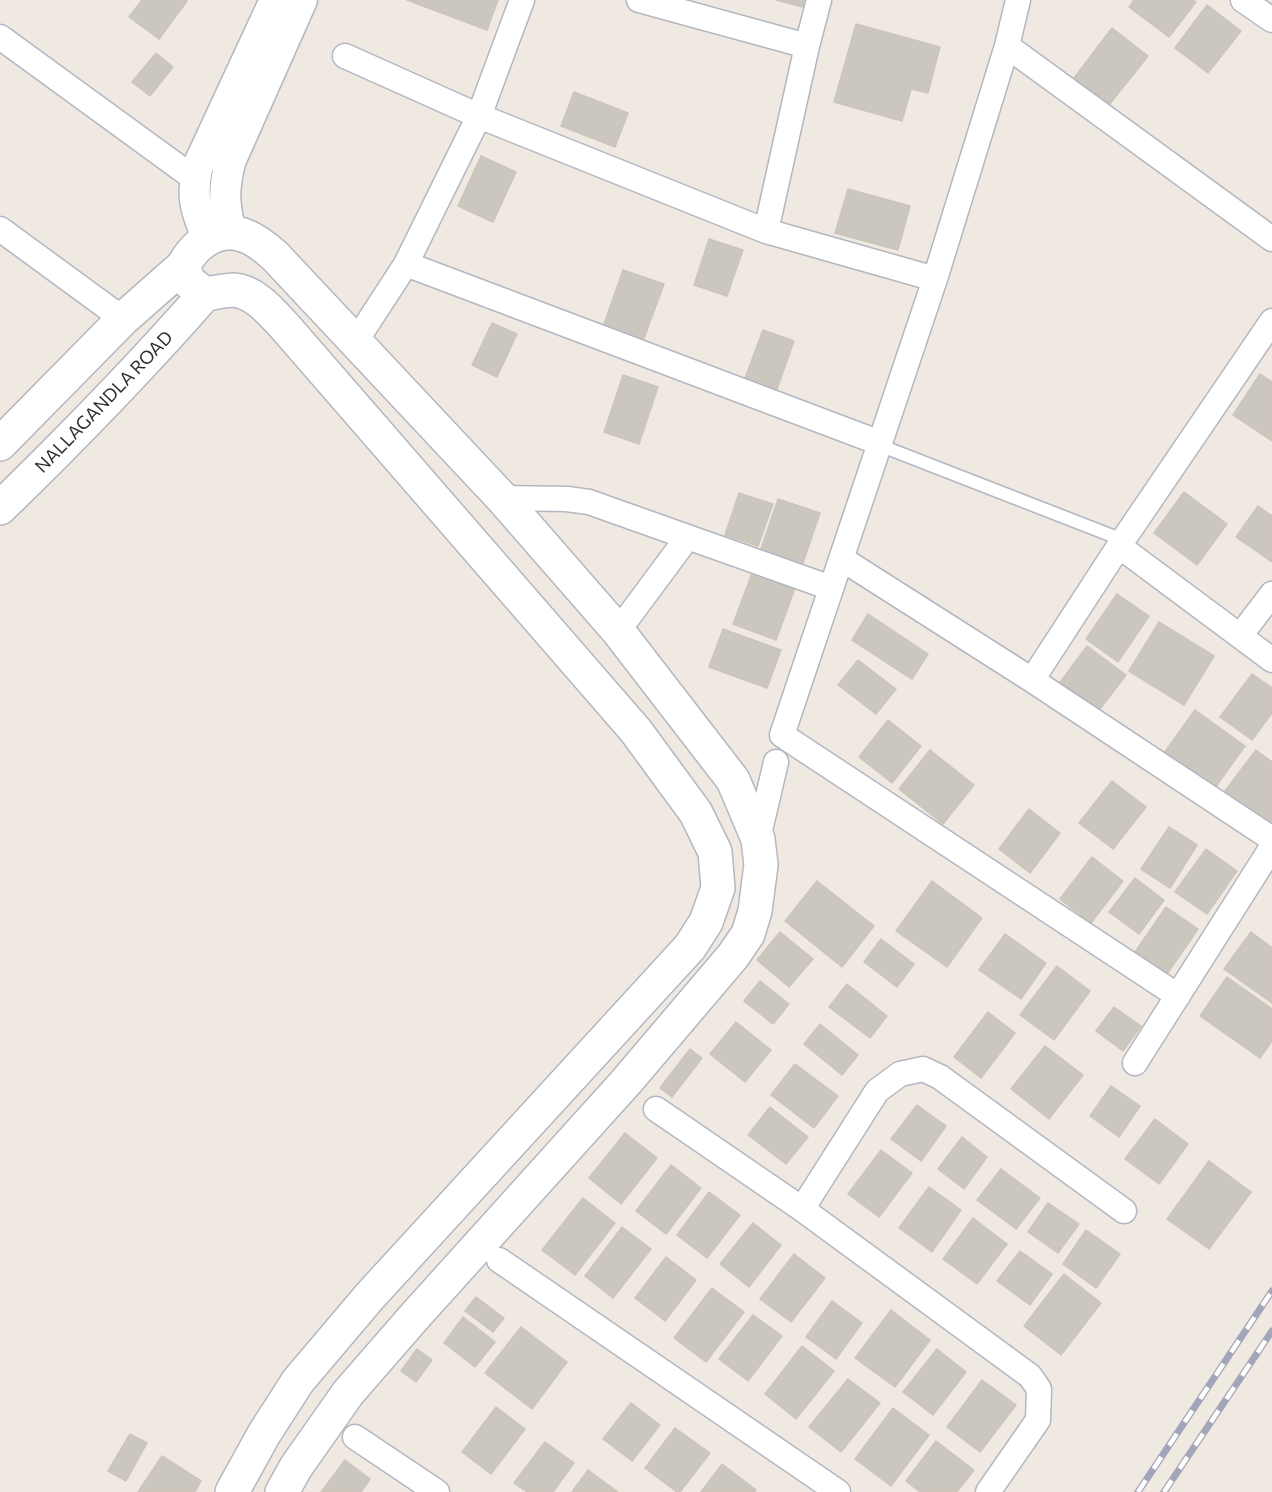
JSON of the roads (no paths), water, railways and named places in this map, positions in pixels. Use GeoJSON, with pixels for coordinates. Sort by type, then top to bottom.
{"type":"FeatureCollection","features":[{"type":"Feature","properties":{"kind":"main road"},"geometry":{"type":"LineString","coordinates":[[0,444],[123,319],[183,266],[201,243],[219,236],[247,236],[275,256],[356,341],[502,498],[618,631],[733,780],[758,839],[761,865],[755,911],[748,934],[733,956],[626,1082],[348,1393],[289,1484]]}},
{"type":"Feature","properties":{"kind":"main road"},"geometry":{"type":"LineString","coordinates":[[183,266],[189,282],[205,294],[233,290],[247,294],[268,308],[636,731],[696,813],[715,852],[718,888],[706,922],[690,947],[370,1296],[298,1381],[264,1434],[232,1492]]}},
{"type":"Feature","properties":{"kind":"main road","name":"NALLAGANDLA ROAD"},"geometry":{"type":"LineString","coordinates":[[0,508],[63,447],[164,341],[205,294]]}},
{"type":"Feature","properties":{"kind":"main road"},"geometry":{"type":"LineString","coordinates":[[540,1111],[573,1141]]}},
{"type":"Feature","properties":{"kind":"street"},"geometry":{"type":"LineString","coordinates":[[219,236],[225,208],[224,187],[230,162],[302,0]]}},
{"type":"Feature","properties":{"kind":"street"},"geometry":{"type":"LineString","coordinates":[[356,341],[406,264],[479,116],[522,0]]}},
{"type":"Feature","properties":{"kind":"street"},"geometry":{"type":"LineString","coordinates":[[639,0],[807,46]]}},
{"type":"Feature","properties":{"kind":"street"},"geometry":{"type":"LineString","coordinates":[[766,231],[819,0]]}},
{"type":"Feature","properties":{"kind":"street"},"geometry":{"type":"LineString","coordinates":[[758,839],[779,748],[935,279],[1007,46],[1018,0]]}},
{"type":"Feature","properties":{"kind":"street"},"geometry":{"type":"LineString","coordinates":[[1243,0],[1272,20]]}},
{"type":"Feature","properties":{"kind":"street"},"geometry":{"type":"LineString","coordinates":[[219,236],[195,210],[193,188],[197,168],[268,3]]}},
{"type":"Feature","properties":{"kind":"street"},"geometry":{"type":"LineString","coordinates":[[0,37],[195,179]]}},
{"type":"Feature","properties":{"kind":"street"},"geometry":{"type":"LineString","coordinates":[[1007,46],[1272,239]]}},
{"type":"Feature","properties":{"kind":"street"},"geometry":{"type":"LineString","coordinates":[[345,56],[479,116],[766,231],[935,279]]}},
{"type":"Feature","properties":{"kind":"street"},"geometry":{"type":"LineString","coordinates":[[0,229],[123,319]]}},
{"type":"Feature","properties":{"kind":"street"},"geometry":{"type":"LineString","coordinates":[[406,264],[880,444]]}},
{"type":"Feature","properties":{"kind":"street"},"geometry":{"type":"LineString","coordinates":[[1032,681],[1121,543],[1272,321]]}},
{"type":"Feature","properties":{"kind":"street"},"geometry":{"type":"LineString","coordinates":[[502,498],[567,499],[589,502],[831,588]]}},
{"type":"Feature","properties":{"kind":"street"},"geometry":{"type":"LineString","coordinates":[[618,631],[687,538]]}},
{"type":"Feature","properties":{"kind":"street"},"geometry":{"type":"LineString","coordinates":[[1121,543],[1272,660]]}},
{"type":"Feature","properties":{"kind":"street"},"geometry":{"type":"LineString","coordinates":[[842,559],[1272,838]]}},
{"type":"Feature","properties":{"kind":"street"},"geometry":{"type":"LineString","coordinates":[[1240,636],[1272,594]]}},
{"type":"Feature","properties":{"kind":"street"},"geometry":{"type":"LineString","coordinates":[[779,748],[1178,996]]}},
{"type":"Feature","properties":{"kind":"street"},"geometry":{"type":"LineString","coordinates":[[1135,1063],[1272,847]]}},
{"type":"Feature","properties":{"kind":"street"},"geometry":{"type":"LineString","coordinates":[[801,1209],[877,1091],[900,1074],[923,1069],[940,1077],[1124,1211]]}},
{"type":"Feature","properties":{"kind":"street"},"geometry":{"type":"LineString","coordinates":[[656,1109],[801,1209],[1030,1376],[1039,1389],[1038,1420],[988,1492]]}},
{"type":"Feature","properties":{"kind":"street"},"geometry":{"type":"LineString","coordinates":[[499,1260],[838,1492]]}},
{"type":"Feature","properties":{"kind":"street"},"geometry":{"type":"LineString","coordinates":[[213,1492],[264,1434]]}},
{"type":"Feature","properties":{"kind":"street"},"geometry":{"type":"LineString","coordinates":[[355,1437],[437,1492]]}},
{"type":"Feature","properties":{"kind":"lane"},"geometry":{"type":"LineString","coordinates":[[880,444],[1121,543]]}},
{"type":"Feature","properties":{"kind":"railway"},"geometry":{"type":"LineString","coordinates":[[1138,1492],[1272,1291]]}},
{"type":"Feature","properties":{"kind":"railway"},"geometry":{"type":"LineString","coordinates":[[1164,1492],[1272,1331]]}}]}
